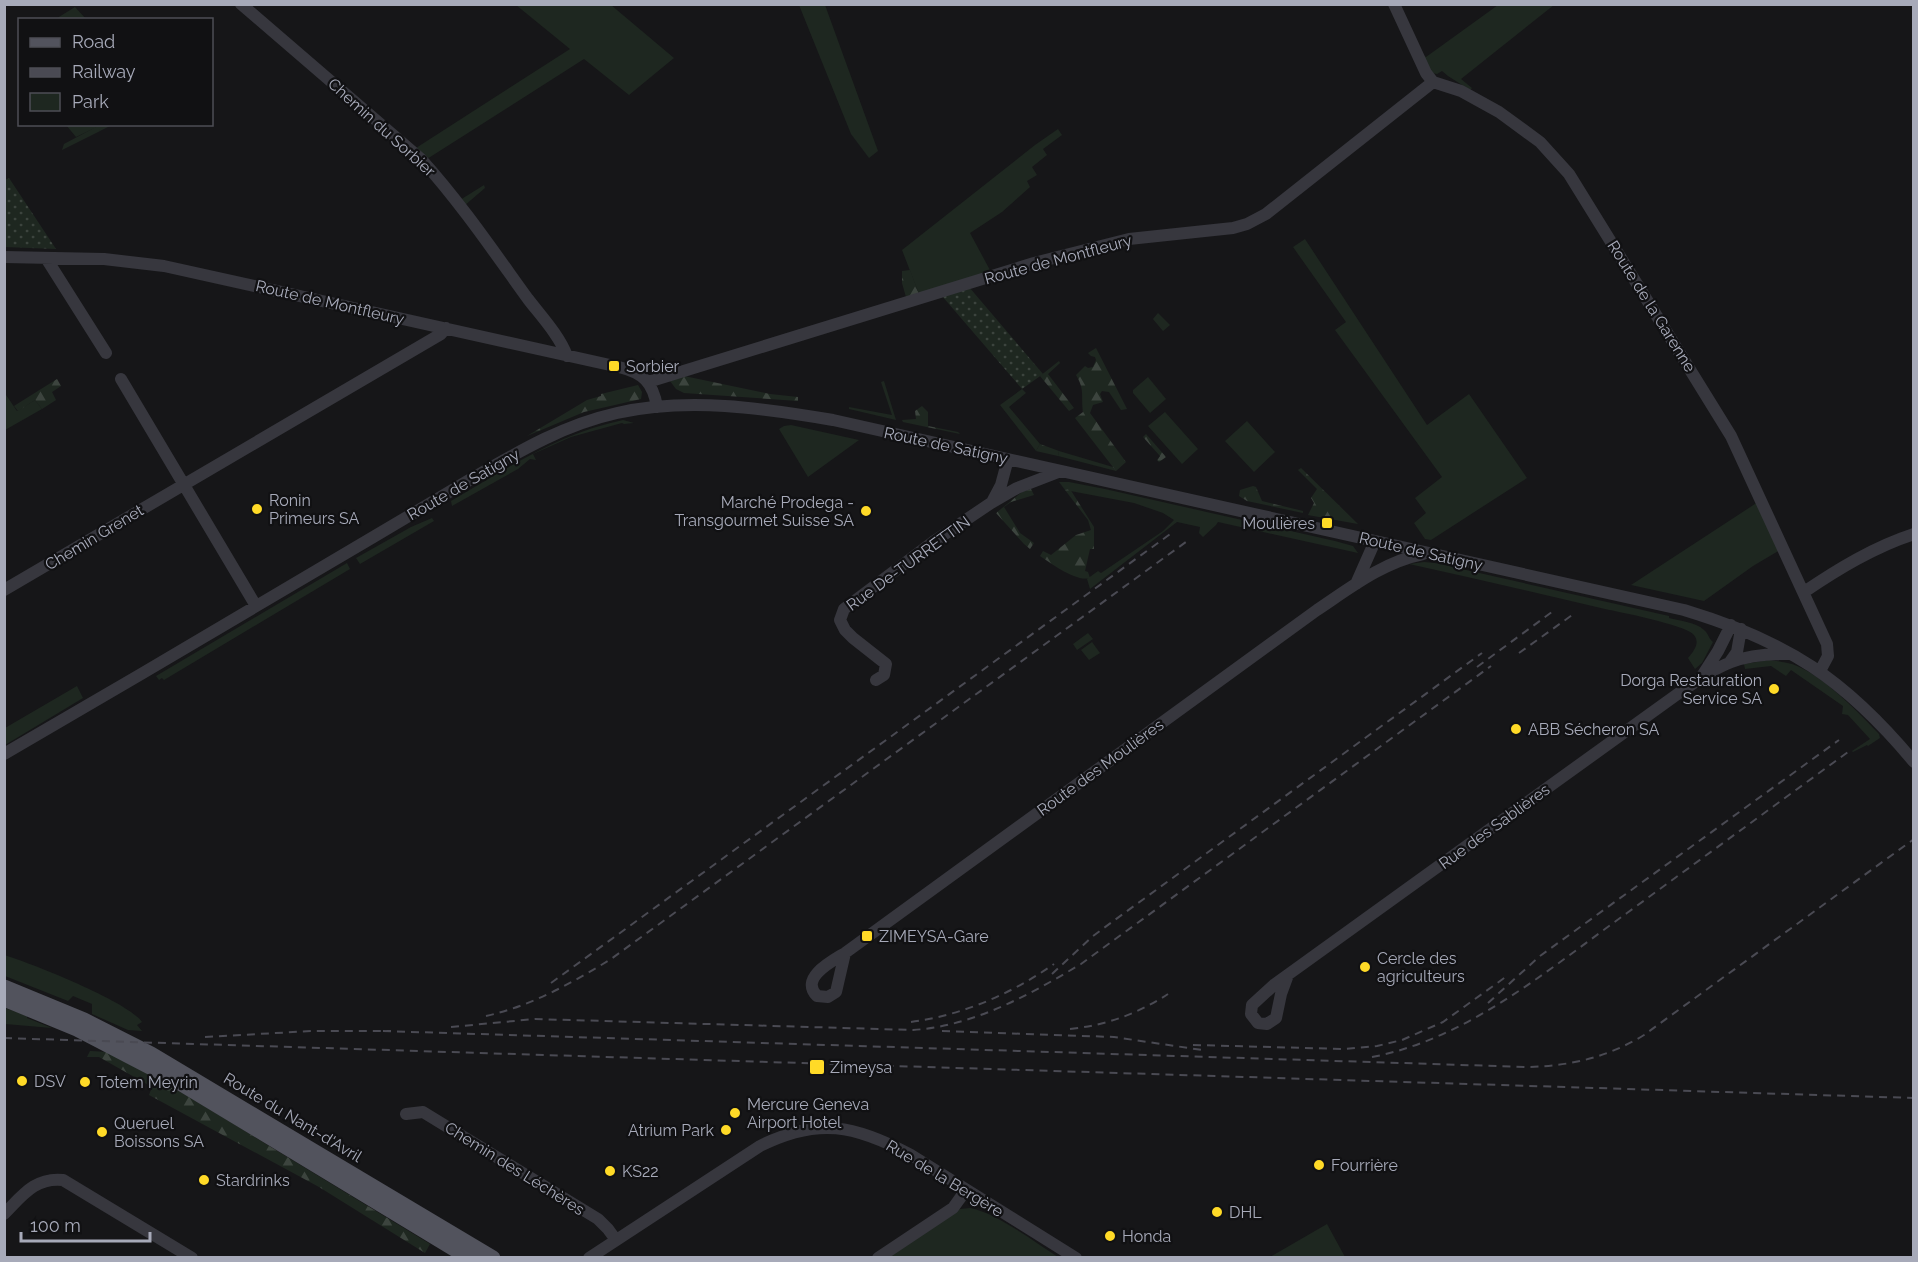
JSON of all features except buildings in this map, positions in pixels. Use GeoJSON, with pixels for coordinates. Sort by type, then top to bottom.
{"type":"FeatureCollection","features":[{"type":"Feature","properties":{"kind":"main road","name":"Route du Nant-d'Avril"},"geometry":{"type":"LineString","coordinates":[[4,987],[84,1020],[161,1059],[493,1257]]}},
{"type":"Feature","properties":{"kind":"main road","name":"Route du Nant-d'Avril"},"geometry":{"type":"LineString","coordinates":[[4,999],[77,1029],[175,1080],[469,1257]]}},
{"type":"Feature","properties":{"kind":"street","name":"Chemin du Sorbier"},"geometry":{"type":"LineString","coordinates":[[240,4],[421,159],[523,292],[567,356]]}},
{"type":"Feature","properties":{"kind":"street"},"geometry":{"type":"LineString","coordinates":[[1394,4],[1426,73],[1433,82]]}},
{"type":"Feature","properties":{"kind":"street","name":"Route de Montfleury"},"geometry":{"type":"LineString","coordinates":[[4,257],[104,259],[164,266],[624,368],[641,375],[648,382],[1081,250],[1129,238],[1220,230],[1247,224],[1266,214],[1433,82]]}},
{"type":"Feature","properties":{"kind":"street","name":"Route de la Garenne"},"geometry":{"type":"LineString","coordinates":[[1433,82],[1461,91],[1499,112],[1540,142],[1569,174],[1731,436],[1827,644],[1828,656],[1820,671]]}},
{"type":"Feature","properties":{"kind":"street"},"geometry":{"type":"LineString","coordinates":[[46,258],[106,353]]}},
{"type":"Feature","properties":{"kind":"street","name":"Chemin Grenet"},"geometry":{"type":"LineString","coordinates":[[4,590],[441,334],[446,328]]}},
{"type":"Feature","properties":{"kind":"street"},"geometry":{"type":"LineString","coordinates":[[121,379],[256,606]]}},
{"type":"Feature","properties":{"kind":"street"},"geometry":{"type":"LineString","coordinates":[[648,382],[653,389],[657,406]]}},
{"type":"Feature","properties":{"kind":"street","name":"Route de Satigny"},"geometry":{"type":"LineString","coordinates":[[4,754],[538,441],[590,420],[618,412],[657,406],[718,405],[833,420],[1673,608],[1736,627],[1792,654],[1820,671],[1863,706],[1914,762]]}},
{"type":"Feature","properties":{"kind":"street"},"geometry":{"type":"LineString","coordinates":[[1014,460],[1019,478],[1017,488]]}},
{"type":"Feature","properties":{"kind":"street"},"geometry":{"type":"LineString","coordinates":[[991,503],[1014,460]]}},
{"type":"Feature","properties":{"kind":"street","name":"Rue De-TURRETTIN"},"geometry":{"type":"LineString","coordinates":[[876,680],[884,675],[886,664],[845,630],[840,620],[841,612],[933,542],[991,503],[1017,488],[1062,471]]}},
{"type":"Feature","properties":{"kind":"street"},"geometry":{"type":"LineString","coordinates":[[1804,592],[1853,562],[1914,534]]}},
{"type":"Feature","properties":{"kind":"street"},"geometry":{"type":"LineString","coordinates":[[1356,584],[1379,542],[1384,550],[1381,568]]}},
{"type":"Feature","properties":{"kind":"street"},"geometry":{"type":"LineString","coordinates":[[1381,568],[1411,556],[1427,553]]}},
{"type":"Feature","properties":{"kind":"street","name":"Route des Moulières"},"geometry":{"type":"LineString","coordinates":[[845,953],[1309,615],[1381,568]]}},
{"type":"Feature","properties":{"kind":"street"},"geometry":{"type":"LineString","coordinates":[[1730,662],[1737,652],[1736,627]]}},
{"type":"Feature","properties":{"kind":"street","name":"Rue des Sablières"},"geometry":{"type":"LineString","coordinates":[[1701,678],[1736,627]]}},
{"type":"Feature","properties":{"kind":"street","name":"Rue des Sablières"},"geometry":{"type":"LineString","coordinates":[[1288,975],[1701,678],[1740,658],[1764,654],[1792,654]]}},
{"type":"Feature","properties":{"kind":"street","name":"Chemin des Léchères"},"geometry":{"type":"LineString","coordinates":[[406,1114],[423,1112],[598,1219],[616,1240]]}},
{"type":"Feature","properties":{"kind":"street","name":"Rue de la Bergère"},"geometry":{"type":"LineString","coordinates":[[589,1257],[760,1146],[786,1135],[822,1128],[850,1130],[878,1138],[911,1155],[1076,1257]]}},
{"type":"Feature","properties":{"kind":"street"},"geometry":{"type":"LineString","coordinates":[[4,1214],[35,1184],[54,1179],[63,1180],[192,1257]]}},
{"type":"Feature","properties":{"kind":"street"},"geometry":{"type":"LineString","coordinates":[[878,1257],[953,1208],[966,1190]]}},
{"type":"Feature","properties":{"kind":"green space"},"geometry":{"type":"Polygon","coordinates":[[[516,5],[611,5],[674,58],[629,95],[584,59],[427,159],[416,148],[570,49],[516,5]]]}},
{"type":"Feature","properties":{"kind":"green space"},"geometry":{"type":"Polygon","coordinates":[[[799,5],[825,5],[878,151],[869,158],[851,134],[799,5]]]}},
{"type":"Feature","properties":{"kind":"green space"},"geometry":{"type":"Polygon","coordinates":[[[1498,5],[1554,5],[1461,79],[1472,88],[1470,90],[1442,71],[1437,74],[1432,73],[1421,53],[1426,57],[1498,5]]]}},
{"type":"Feature","properties":{"kind":"green space"},"geometry":{"type":"Polygon","coordinates":[[[75,7],[85,18],[57,18],[75,7]]]}},
{"type":"Feature","properties":{"kind":"green space"},"geometry":{"type":"Polygon","coordinates":[[[67,126],[110,126],[100,131],[97,127],[76,137],[67,126]]]}},
{"type":"Feature","properties":{"kind":"green space"},"geometry":{"type":"Polygon","coordinates":[[[98,126],[100,131],[62,150],[64,144],[98,126]]]}},
{"type":"Feature","properties":{"kind":"green space"},"geometry":{"type":"Polygon","coordinates":[[[1058,129],[1062,135],[1043,149],[1047,155],[1032,167],[1037,175],[1027,181],[1030,187],[1002,212],[970,233],[991,272],[919,294],[902,250],[1058,129]]]}},
{"type":"Feature","properties":{"kind":"green space"},"geometry":{"type":"Polygon","coordinates":[[[9,178],[56,249],[5,247],[5,180],[9,178]]]}},
{"type":"Feature","properties":{"kind":"green space"},"geometry":{"type":"Polygon","coordinates":[[[484,185],[485,188],[464,206],[460,200],[484,185]]]}},
{"type":"Feature","properties":{"kind":"green space"},"geometry":{"type":"Polygon","coordinates":[[[1305,239],[1427,425],[1469,394],[1527,478],[1431,540],[1425,539],[1414,523],[1426,513],[1415,498],[1442,477],[1335,330],[1346,322],[1293,247],[1305,239]]]}},
{"type":"Feature","properties":{"kind":"green space"},"geometry":{"type":"Polygon","coordinates":[[[910,270],[919,294],[906,297],[902,283],[902,271],[910,270]]]}},
{"type":"Feature","properties":{"kind":"green space"},"geometry":{"type":"Polygon","coordinates":[[[969,287],[1043,374],[1022,389],[942,296],[969,287]]]}},
{"type":"Feature","properties":{"kind":"green space"},"geometry":{"type":"Polygon","coordinates":[[[1158,313],[1170,325],[1163,331],[1153,319],[1158,313]]]}},
{"type":"Feature","properties":{"kind":"green space"},"geometry":{"type":"Polygon","coordinates":[[[1096,348],[1127,409],[1121,410],[1109,392],[1102,391],[1100,394],[1103,402],[1093,405],[1090,413],[1126,462],[1116,471],[1075,418],[1083,412],[1082,389],[1076,375],[1085,366],[1093,367],[1095,357],[1088,353],[1096,348]]]}},
{"type":"Feature","properties":{"kind":"green space"},"geometry":{"type":"Polygon","coordinates":[[[1059,361],[1060,363],[1048,374],[1074,408],[1069,411],[1040,376],[1059,361]]]}},
{"type":"Feature","properties":{"kind":"green space"},"geometry":{"type":"Polygon","coordinates":[[[684,376],[770,394],[798,397],[798,401],[684,393],[676,389],[670,381],[684,376]]]}},
{"type":"Feature","properties":{"kind":"green space"},"geometry":{"type":"Polygon","coordinates":[[[1148,377],[1166,399],[1150,413],[1133,393],[1133,390],[1148,377]]]}},
{"type":"Feature","properties":{"kind":"green space"},"geometry":{"type":"Polygon","coordinates":[[[57,379],[61,386],[52,392],[56,400],[42,409],[35,400],[18,411],[14,406],[57,379]]]}},
{"type":"Feature","properties":{"kind":"green space"},"geometry":{"type":"Polygon","coordinates":[[[884,381],[896,420],[849,409],[849,407],[892,415],[881,382],[884,381]]]}},
{"type":"Feature","properties":{"kind":"green space"},"geometry":{"type":"Polygon","coordinates":[[[638,385],[642,392],[641,399],[584,412],[527,436],[587,400],[601,396],[601,394],[638,385]]]}},
{"type":"Feature","properties":{"kind":"green space"},"geometry":{"type":"Polygon","coordinates":[[[1022,389],[1026,393],[1009,407],[1040,444],[1036,451],[1000,405],[1022,389]]]}},
{"type":"Feature","properties":{"kind":"green space"},"geometry":{"type":"Polygon","coordinates":[[[4,392],[17,411],[35,400],[42,409],[5,430],[4,392]]]}},
{"type":"Feature","properties":{"kind":"green space"},"geometry":{"type":"Polygon","coordinates":[[[922,406],[928,412],[928,426],[960,434],[903,422],[902,420],[916,419],[915,411],[922,406]]]}},
{"type":"Feature","properties":{"kind":"green space"},"geometry":{"type":"Polygon","coordinates":[[[1165,412],[1198,449],[1182,464],[1148,426],[1165,412]]]}},
{"type":"Feature","properties":{"kind":"green space"},"geometry":{"type":"Polygon","coordinates":[[[623,420],[634,423],[622,423],[571,437],[533,454],[536,460],[530,459],[518,469],[452,506],[451,501],[534,453],[577,434],[623,420]]]}},
{"type":"Feature","properties":{"kind":"green space"},"geometry":{"type":"Polygon","coordinates":[[[1247,421],[1275,452],[1254,472],[1225,441],[1247,421]]]}},
{"type":"Feature","properties":{"kind":"green space"},"geometry":{"type":"Polygon","coordinates":[[[791,425],[859,440],[808,477],[779,429],[791,425]]]}},
{"type":"Feature","properties":{"kind":"green space"},"geometry":{"type":"Polygon","coordinates":[[[1146,434],[1166,457],[1159,462],[1157,460],[1160,456],[1143,437],[1146,434]]]}},
{"type":"Feature","properties":{"kind":"green space"},"geometry":{"type":"Polygon","coordinates":[[[1040,444],[1059,451],[1058,456],[1036,451],[1040,444]]]}},
{"type":"Feature","properties":{"kind":"green space"},"geometry":{"type":"Polygon","coordinates":[[[1059,451],[1113,467],[1116,471],[1058,456],[1059,451]]]}},
{"type":"Feature","properties":{"kind":"green space"},"geometry":{"type":"Polygon","coordinates":[[[1301,468],[1358,524],[1308,515],[1314,503],[1311,498],[1317,489],[1298,470],[1301,468]]]}},
{"type":"Feature","properties":{"kind":"green space"},"geometry":{"type":"Polygon","coordinates":[[[1059,482],[1105,489],[1335,541],[1353,546],[1358,553],[1218,522],[1203,537],[1199,533],[1200,527],[1177,522],[1090,589],[1087,579],[1098,571],[1101,573],[1163,531],[1174,520],[1163,513],[1134,503],[1065,490],[1059,482]]]}},
{"type":"Feature","properties":{"kind":"green space"},"geometry":{"type":"Polygon","coordinates":[[[1256,487],[1262,501],[1303,511],[1303,513],[1247,501],[1239,496],[1240,490],[1256,487]]]}},
{"type":"Feature","properties":{"kind":"green space"},"geometry":{"type":"Polygon","coordinates":[[[1031,489],[1034,495],[1011,502],[1004,507],[1020,533],[1034,543],[1030,549],[996,513],[1022,492],[1031,489]]]}},
{"type":"Feature","properties":{"kind":"green space"},"geometry":{"type":"Polygon","coordinates":[[[1070,489],[1094,527],[1094,549],[1090,549],[1085,571],[1088,572],[1090,578],[1084,579],[1071,575],[1040,556],[1043,551],[1051,555],[1076,535],[1091,530],[1088,520],[1065,490],[1070,489]]]}},
{"type":"Feature","properties":{"kind":"green space"},"geometry":{"type":"Polygon","coordinates":[[[1758,502],[1780,550],[1704,601],[1631,585],[1758,502]]]}},
{"type":"Feature","properties":{"kind":"green space"},"geometry":{"type":"Polygon","coordinates":[[[432,518],[434,521],[360,564],[356,558],[411,527],[432,518]]]}},
{"type":"Feature","properties":{"kind":"green space"},"geometry":{"type":"Polygon","coordinates":[[[1424,562],[1669,616],[1669,618],[1701,627],[1713,642],[1702,663],[1695,669],[1688,658],[1697,643],[1693,634],[1687,630],[1637,616],[1409,564],[1424,562]]]}},
{"type":"Feature","properties":{"kind":"green space"},"geometry":{"type":"Polygon","coordinates":[[[347,563],[350,569],[164,680],[162,678],[159,680],[156,676],[347,563]]]}},
{"type":"Feature","properties":{"kind":"green space"},"geometry":{"type":"Polygon","coordinates":[[[1088,633],[1093,639],[1077,650],[1073,644],[1088,633]]]}},
{"type":"Feature","properties":{"kind":"green space"},"geometry":{"type":"Polygon","coordinates":[[[1092,642],[1100,653],[1089,660],[1081,650],[1092,642]]]}},
{"type":"Feature","properties":{"kind":"green space"},"geometry":{"type":"Polygon","coordinates":[[[1769,660],[1792,664],[1827,684],[1850,704],[1879,734],[1880,738],[1853,752],[1870,739],[1848,715],[1842,714],[1843,706],[1791,670],[1786,676],[1771,666],[1745,669],[1744,664],[1769,660]]]}},
{"type":"Feature","properties":{"kind":"green space"},"geometry":{"type":"Polygon","coordinates":[[[77,686],[83,698],[5,745],[5,728],[77,686]]]}},
{"type":"Feature","properties":{"kind":"green space"},"geometry":{"type":"Polygon","coordinates":[[[4,955],[56,974],[119,1004],[142,1022],[137,1025],[142,1031],[128,1030],[92,1014],[92,1004],[73,996],[68,1001],[5,976],[4,955]]]}},
{"type":"Feature","properties":{"kind":"green space"},"geometry":{"type":"Polygon","coordinates":[[[5,1008],[27,1016],[27,1018],[52,1028],[5,1024],[5,1008]]]}},
{"type":"Feature","properties":{"kind":"green space"},"geometry":{"type":"Polygon","coordinates":[[[90,1051],[108,1052],[189,1097],[430,1244],[425,1253],[319,1187],[149,1095],[152,1087],[99,1057],[87,1057],[90,1051]]]}},
{"type":"Feature","properties":{"kind":"green space"},"geometry":{"type":"Polygon","coordinates":[[[970,1208],[1003,1222],[1058,1257],[886,1258],[960,1209],[970,1208]]]}},
{"type":"Feature","properties":{"kind":"green space"},"geometry":{"type":"Polygon","coordinates":[[[1327,1224],[1345,1257],[1270,1257],[1327,1224]]]}},
{"type":"Feature","properties":{"kind":"railway"},"geometry":{"type":"LineString","coordinates":[[551,983],[1173,532]]}},
{"type":"Feature","properties":{"kind":"railway"},"geometry":{"type":"LineString","coordinates":[[486,1016],[503,1012],[551,993],[611,959],[1190,539]]}},
{"type":"Feature","properties":{"kind":"railway"},"geometry":{"type":"LineString","coordinates":[[1477,667],[1556,609]]}},
{"type":"Feature","properties":{"kind":"railway"},"geometry":{"type":"LineString","coordinates":[[1519,653],[1575,613]]}},
{"type":"Feature","properties":{"kind":"railway"},"geometry":{"type":"LineString","coordinates":[[1052,974],[1093,936],[1482,653]]}},
{"type":"Feature","properties":{"kind":"railway"},"geometry":{"type":"LineString","coordinates":[[451,1027],[535,1019],[913,1030],[936,1027],[979,1016],[1041,987],[1081,964],[1491,666]]}},
{"type":"Feature","properties":{"kind":"railway"},"geometry":{"type":"LineString","coordinates":[[1488,1003],[1540,956],[1839,740]]}},
{"type":"Feature","properties":{"kind":"railway"},"geometry":{"type":"LineString","coordinates":[[1372,1057],[1407,1048],[1442,1035],[1507,999],[1848,752]]}},
{"type":"Feature","properties":{"kind":"railway"},"geometry":{"type":"LineString","coordinates":[[383,1031],[1528,1067],[1559,1065],[1603,1055],[1644,1035],[1914,839]]}},
{"type":"Feature","properties":{"kind":"railway"},"geometry":{"type":"LineString","coordinates":[[911,1022],[949,1014],[986,1002],[1021,985],[1054,964]]}},
{"type":"Feature","properties":{"kind":"railway"},"geometry":{"type":"LineString","coordinates":[[1193,1045],[1344,1049],[1377,1046],[1402,1040],[1443,1022],[1507,976]]}},
{"type":"Feature","properties":{"kind":"railway"},"geometry":{"type":"LineString","coordinates":[[1070,1029],[1121,1018],[1168,994]]}},
{"type":"Feature","properties":{"kind":"railway"},"geometry":{"type":"LineString","coordinates":[[205,1037],[312,1031],[391,1031]]}},
{"type":"Feature","properties":{"kind":"railway"},"geometry":{"type":"LineString","coordinates":[[942,1031],[1114,1037],[1202,1050]]}},
{"type":"Feature","properties":{"kind":"railway"},"geometry":{"type":"LineString","coordinates":[[4,1038],[1914,1098]]}},
{"type":"Feature","properties":{"kind":"place","name":"Sorbier"},"geometry":{"type":"Point","coordinates":[614,366]}},
{"type":"Feature","properties":{"kind":"place","name":"Ronin Primeurs SA"},"geometry":{"type":"Point","coordinates":[257,509]}},
{"type":"Feature","properties":{"kind":"place","name":"Marché Prodega - Transgourmet Suisse SA"},"geometry":{"type":"Point","coordinates":[866,511]}},
{"type":"Feature","properties":{"kind":"place","name":"Moulières"},"geometry":{"type":"Point","coordinates":[1327,523]}},
{"type":"Feature","properties":{"kind":"place","name":"Dorga Restauration Service SA"},"geometry":{"type":"Point","coordinates":[1774,689]}},
{"type":"Feature","properties":{"kind":"place","name":"ABB Sécheron SA"},"geometry":{"type":"Point","coordinates":[1516,729]}},
{"type":"Feature","properties":{"kind":"place","name":"ZIMEYSA-Gare"},"geometry":{"type":"Point","coordinates":[867,936]}},
{"type":"Feature","properties":{"kind":"place","name":"Cercle des agriculteurs"},"geometry":{"type":"Point","coordinates":[1365,967]}},
{"type":"Feature","properties":{"kind":"place","name":"Zimeysa"},"geometry":{"type":"Point","coordinates":[817,1067]}},
{"type":"Feature","properties":{"kind":"place","name":"DSV"},"geometry":{"type":"Point","coordinates":[22,1081]}},
{"type":"Feature","properties":{"kind":"place","name":"Totem Meyrin"},"geometry":{"type":"Point","coordinates":[85,1082]}},
{"type":"Feature","properties":{"kind":"place","name":"Mercure Geneva Airport Hotel"},"geometry":{"type":"Point","coordinates":[735,1113]}},
{"type":"Feature","properties":{"kind":"place","name":"Atrium Park"},"geometry":{"type":"Point","coordinates":[726,1130]}},
{"type":"Feature","properties":{"kind":"place","name":"Queruel Boissons SA"},"geometry":{"type":"Point","coordinates":[102,1132]}},
{"type":"Feature","properties":{"kind":"place","name":"Fourrière"},"geometry":{"type":"Point","coordinates":[1319,1165]}},
{"type":"Feature","properties":{"kind":"place","name":"KS22"},"geometry":{"type":"Point","coordinates":[610,1171]}},
{"type":"Feature","properties":{"kind":"place","name":"Stardrinks"},"geometry":{"type":"Point","coordinates":[204,1180]}},
{"type":"Feature","properties":{"kind":"place","name":"DHL"},"geometry":{"type":"Point","coordinates":[1217,1212]}},
{"type":"Feature","properties":{"kind":"place","name":"Honda"},"geometry":{"type":"Point","coordinates":[1110,1236]}}]}
